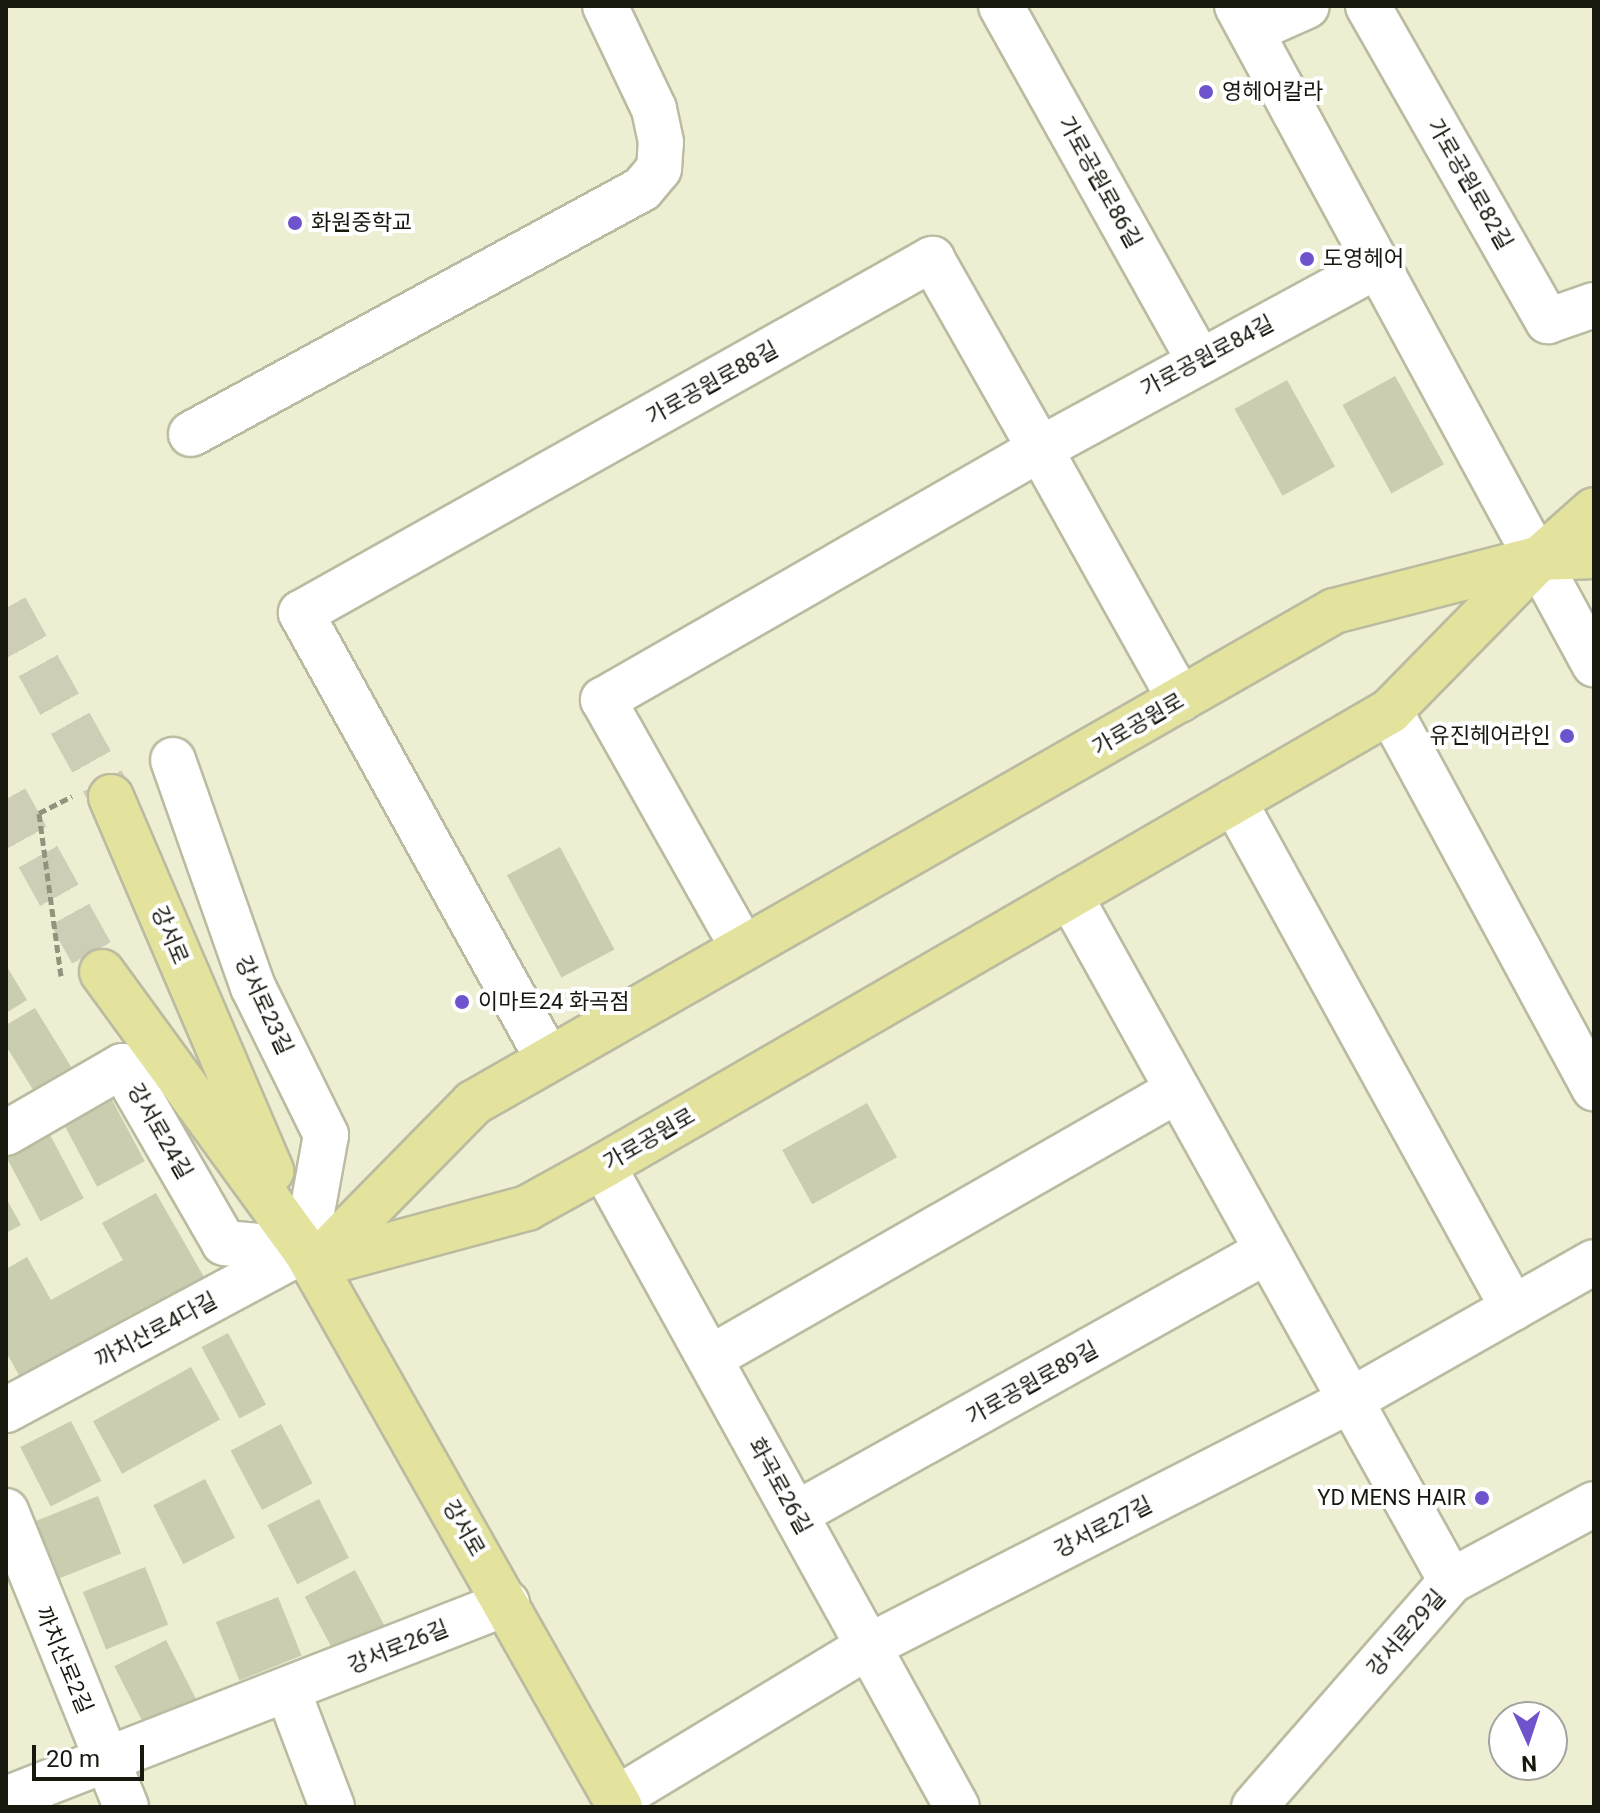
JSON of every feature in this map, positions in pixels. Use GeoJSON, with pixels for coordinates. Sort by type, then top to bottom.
{"type":"FeatureCollection","features":[{"type":"Feature","properties":{"kind":"main road","name":"가로공원로"},"geometry":{"type":"LineString","coordinates":[[309,1258],[527,1208],[1390,711],[1540,558],[1594,510]]}},
{"type":"Feature","properties":{"kind":"main road","name":"가로공원로"},"geometry":{"type":"LineString","coordinates":[[309,1258],[473,1103],[1334,611],[1540,558],[1594,556]]}},
{"type":"Feature","properties":{"kind":"main road","name":"강서로"},"geometry":{"type":"LineString","coordinates":[[96,794],[309,1258],[618,1803]]}},
{"type":"Feature","properties":{"kind":"main road","name":"강서로"},"geometry":{"type":"LineString","coordinates":[[86,981],[309,1258]]}},
{"type":"Feature","properties":{"kind":"street"},"geometry":{"type":"LineString","coordinates":[[191,434],[642,189],[659,169],[661,142],[654,109],[605,6]]}},
{"type":"Feature","properties":{"kind":"street","name":"가로공원로86길"},"geometry":{"type":"LineString","coordinates":[[1001,6],[1198,359]]}},
{"type":"Feature","properties":{"kind":"street"},"geometry":{"type":"LineString","coordinates":[[1307,6],[1244,19],[1375,267],[1540,558],[1594,664]]}},
{"type":"Feature","properties":{"kind":"street","name":"가로공원로82길"},"geometry":{"type":"LineString","coordinates":[[1368,6],[1548,321],[1594,305]]}},
{"type":"Feature","properties":{"kind":"street","name":"가로공원로88길"},"geometry":{"type":"LineString","coordinates":[[548,1059],[301,613],[932,259],[1180,700]]}},
{"type":"Feature","properties":{"kind":"street","name":"가로공원로84길"},"geometry":{"type":"LineString","coordinates":[[1040,449],[1198,359],[1375,267]]}},
{"type":"Feature","properties":{"kind":"street"},"geometry":{"type":"LineString","coordinates":[[743,948],[603,700],[1040,449]]}},
{"type":"Feature","properties":{"kind":"street"},"geometry":{"type":"LineString","coordinates":[[1390,711],[1594,1088]]}},
{"type":"Feature","properties":{"kind":"street","name":"강서로23길"},"geometry":{"type":"LineString","coordinates":[[173,760],[253,987],[326,1135],[309,1258]]}},
{"type":"Feature","properties":{"kind":"street"},"geometry":{"type":"LineString","coordinates":[[1234,801],[1513,1308]]}},
{"type":"Feature","properties":{"kind":"street"},"geometry":{"type":"LineString","coordinates":[[1070,896],[1451,1581]]}},
{"type":"Feature","properties":{"kind":"street","name":"강서로24길"},"geometry":{"type":"LineString","coordinates":[[6,1133],[122,1066],[224,1243],[309,1258]]}},
{"type":"Feature","properties":{"kind":"street"},"geometry":{"type":"LineString","coordinates":[[710,1358],[1178,1090]]}},
{"type":"Feature","properties":{"kind":"street","name":"화곡로26길"},"geometry":{"type":"LineString","coordinates":[[603,1166],[957,1807]]}},
{"type":"Feature","properties":{"kind":"street","name":"가로공원로89길"},"geometry":{"type":"LineString","coordinates":[[796,1514],[1267,1251]]}},
{"type":"Feature","properties":{"kind":"street","name":"까치산로4다길"},"geometry":{"type":"LineString","coordinates":[[6,1410],[309,1258]]}},
{"type":"Feature","properties":{"kind":"street","name":"강서로27길"},"geometry":{"type":"LineString","coordinates":[[618,1803],[869,1646],[1351,1400],[1594,1262]]}},
{"type":"Feature","properties":{"kind":"street","name":"강서로29길"},"geometry":{"type":"LineString","coordinates":[[1254,1807],[1451,1581],[1594,1504]]}},
{"type":"Feature","properties":{"kind":"street","name":"까치산로2길"},"geometry":{"type":"LineString","coordinates":[[6,1511],[126,1807]]}},
{"type":"Feature","properties":{"kind":"street","name":"강서로26길"},"geometry":{"type":"LineString","coordinates":[[6,1799],[108,1762],[507,1603]]}},
{"type":"Feature","properties":{"kind":"street"},"geometry":{"type":"LineString","coordinates":[[288,1691],[332,1807]]}},
{"type":"Feature","properties":{"kind":"path"},"geometry":{"type":"LineString","coordinates":[[86,981],[57,968],[39,813],[96,794]]}},
{"type":"Feature","properties":{"kind":"building"},"geometry":{"type":"Polygon","coordinates":[[[1395,376],[1444,464],[1391,493],[1343,405],[1395,376]]]}},
{"type":"Feature","properties":{"kind":"building"},"geometry":{"type":"Polygon","coordinates":[[[1287,380],[1335,467],[1283,496],[1235,409],[1287,380]]]}},
{"type":"Feature","properties":{"kind":"building"},"geometry":{"type":"Polygon","coordinates":[[[560,847],[614,949],[561,978],[507,875],[560,847]]]}},
{"type":"Feature","properties":{"kind":"building"},"geometry":{"type":"Polygon","coordinates":[[[6,965],[27,1000],[6,1013],[6,965]]]}},
{"type":"Feature","properties":{"kind":"building"},"geometry":{"type":"Polygon","coordinates":[[[35,1008],[78,1078],[40,1101],[6,1046],[6,1025],[35,1008]]]}},
{"type":"Feature","properties":{"kind":"building"},"geometry":{"type":"Polygon","coordinates":[[[110,1096],[145,1161],[97,1187],[62,1121],[110,1096]]]}},
{"type":"Feature","properties":{"kind":"building"},"geometry":{"type":"Polygon","coordinates":[[[867,1103],[897,1157],[812,1204],[782,1150],[867,1103]]]}},
{"type":"Feature","properties":{"kind":"building"},"geometry":{"type":"Polygon","coordinates":[[[49,1133],[84,1198],[40,1221],[6,1156],[49,1133]]]}},
{"type":"Feature","properties":{"kind":"building"},"geometry":{"type":"Polygon","coordinates":[[[156,1193],[212,1291],[29,1393],[6,1352],[6,1269],[27,1257],[51,1300],[123,1260],[102,1223],[156,1193]]]}},
{"type":"Feature","properties":{"kind":"building"},"geometry":{"type":"Polygon","coordinates":[[[6,1198],[21,1225],[6,1233],[6,1198]]]}},
{"type":"Feature","properties":{"kind":"building"},"geometry":{"type":"Polygon","coordinates":[[[228,1333],[266,1405],[240,1419],[202,1347],[228,1333]]]}},
{"type":"Feature","properties":{"kind":"building"},"geometry":{"type":"Polygon","coordinates":[[[191,1367],[220,1419],[122,1474],[93,1421],[191,1367]]]}},
{"type":"Feature","properties":{"kind":"building"},"geometry":{"type":"Polygon","coordinates":[[[71,1421],[101,1481],[51,1507],[20,1447],[71,1421]]]}},
{"type":"Feature","properties":{"kind":"building"},"geometry":{"type":"Polygon","coordinates":[[[281,1424],[312,1483],[262,1510],[231,1451],[281,1424]]]}},
{"type":"Feature","properties":{"kind":"building"},"geometry":{"type":"Polygon","coordinates":[[[205,1479],[235,1538],[183,1564],[153,1505],[205,1479]]]}},
{"type":"Feature","properties":{"kind":"building"},"geometry":{"type":"Polygon","coordinates":[[[98,1496],[121,1553],[59,1579],[36,1521],[98,1496]]]}},
{"type":"Feature","properties":{"kind":"building"},"geometry":{"type":"Polygon","coordinates":[[[319,1499],[349,1558],[297,1584],[267,1525],[319,1499]]]}},
{"type":"Feature","properties":{"kind":"building"},"geometry":{"type":"Polygon","coordinates":[[[145,1567],[168,1624],[106,1650],[83,1592],[145,1567]]]}},
{"type":"Feature","properties":{"kind":"building"},"geometry":{"type":"Polygon","coordinates":[[[355,1570],[386,1629],[336,1656],[305,1597],[355,1570]]]}},
{"type":"Feature","properties":{"kind":"building"},"geometry":{"type":"Polygon","coordinates":[[[278,1597],[302,1655],[239,1681],[216,1622],[278,1597]]]}},
{"type":"Feature","properties":{"kind":"building"},"geometry":{"type":"Polygon","coordinates":[[[166,1640],[196,1700],[145,1726],[114,1666],[166,1640]]]}},
{"type":"Feature","properties":{"kind":"tunnel"},"geometry":{"type":"LineString","coordinates":[[6,608],[111,797]]}},
{"type":"Feature","properties":{"kind":"tunnel"},"geometry":{"type":"LineString","coordinates":[[6,799],[102,972]]}},
{"type":"Feature","properties":{"kind":"place","name":"영헤어칼라"},"geometry":{"type":"Point","coordinates":[1206,92]}},
{"type":"Feature","properties":{"kind":"place","name":"화원중학교"},"geometry":{"type":"Point","coordinates":[295,223]}},
{"type":"Feature","properties":{"kind":"place","name":"도영헤어"},"geometry":{"type":"Point","coordinates":[1307,259]}},
{"type":"Feature","properties":{"kind":"place","name":"유진헤어라인"},"geometry":{"type":"Point","coordinates":[1567,736]}},
{"type":"Feature","properties":{"kind":"place","name":"이마트24 화곡점"},"geometry":{"type":"Point","coordinates":[462,1002]}},
{"type":"Feature","properties":{"kind":"place","name":"YD MENS HAIR"},"geometry":{"type":"Point","coordinates":[1482,1498]}}]}
